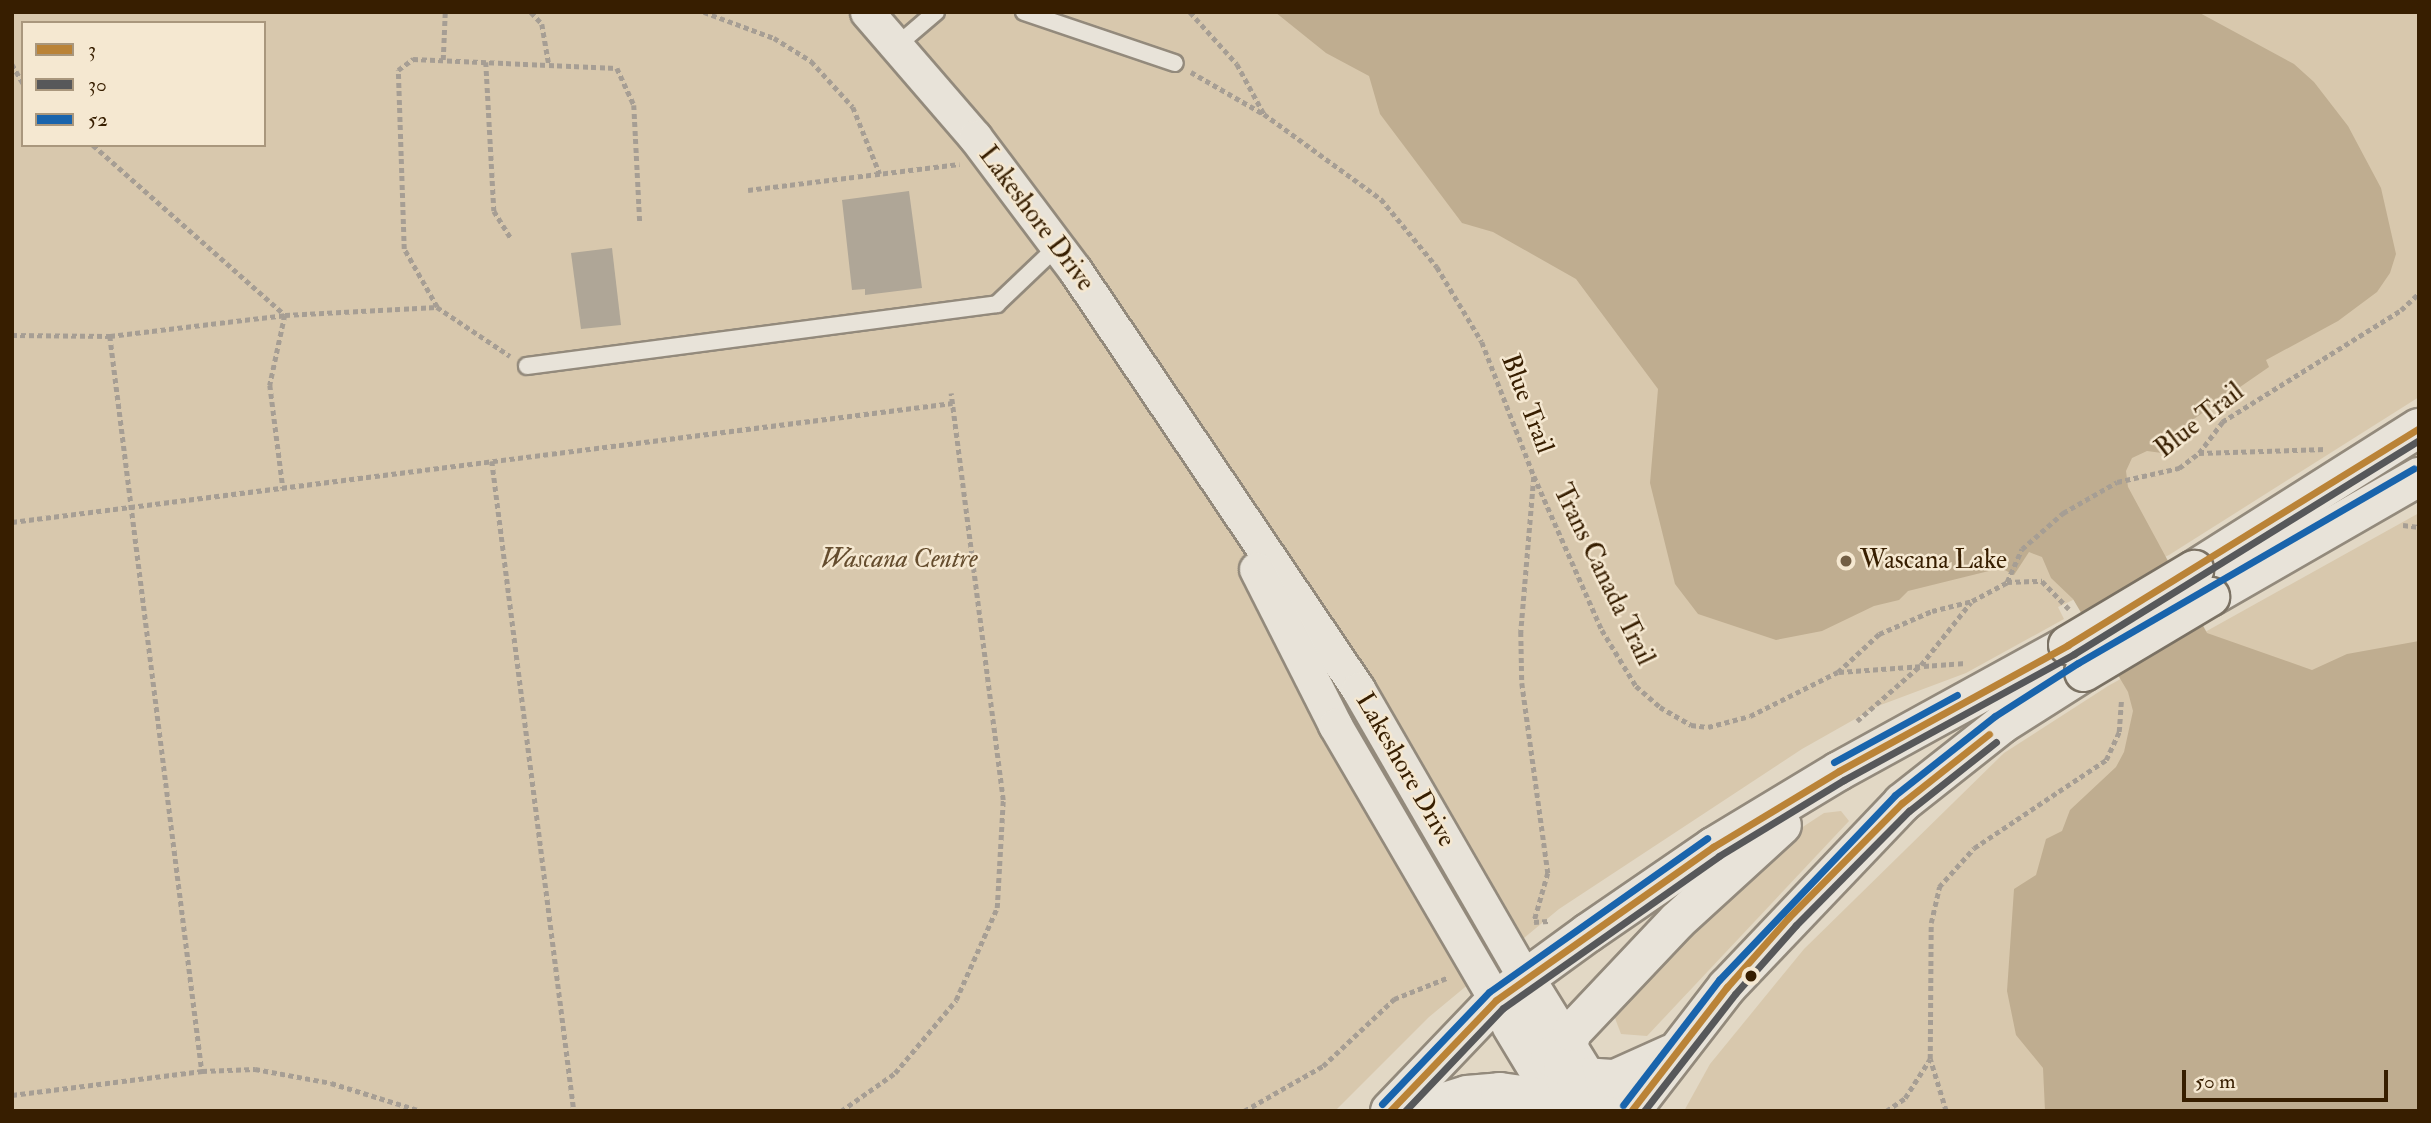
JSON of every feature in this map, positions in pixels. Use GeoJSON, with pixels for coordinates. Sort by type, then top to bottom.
{"type":"FeatureCollection","features":[{"type":"Feature","properties":{"kind":"main road"},"geometry":{"type":"LineString","coordinates":[[2202,583],[2353,466],[2419,428]]}},
{"type":"Feature","properties":{"kind":"main road"},"geometry":{"type":"LineString","coordinates":[[1390,1111],[1510,989],[1713,847],[1839,771],[2074,642],[2419,477]]}},
{"type":"Feature","properties":{"kind":"main road"},"geometry":{"type":"LineString","coordinates":[[1632,1111],[1673,1053],[1788,918],[1902,803],[2002,724],[2074,642]]}},
{"type":"Feature","properties":{"kind":"main road"},"geometry":{"type":"LineString","coordinates":[[1571,1091],[1573,1032],[1676,921],[1839,771]]}},
{"type":"Feature","properties":{"kind":"main road"},"geometry":{"type":"LineString","coordinates":[[1510,989],[1571,1091]]}},
{"type":"Feature","properties":{"kind":"main road"},"geometry":{"type":"LineString","coordinates":[[1416,1111],[1467,1095],[1571,1091],[1615,1079],[1673,1053]]}},
{"type":"Feature","properties":{"kind":"street","name":"Lakeshore Drive"},"geometry":{"type":"LineString","coordinates":[[867,12],[993,160],[1058,246],[1190,439],[1335,725],[1510,989]]}},
{"type":"Feature","properties":{"kind":"lane"},"geometry":{"type":"LineString","coordinates":[[895,47],[936,12]]}},
{"type":"Feature","properties":{"kind":"lane"},"geometry":{"type":"LineString","coordinates":[[1024,12],[1175,64]]}},
{"type":"Feature","properties":{"kind":"lane"},"geometry":{"type":"LineString","coordinates":[[527,366],[998,304],[1058,246]]}},
{"type":"Feature","properties":{"kind":"path"},"geometry":{"type":"LineString","coordinates":[[443,60],[445,12]]}},
{"type":"Feature","properties":{"kind":"path"},"geometry":{"type":"LineString","coordinates":[[531,12],[542,24],[549,65]]}},
{"type":"Feature","properties":{"kind":"path"},"geometry":{"type":"LineString","coordinates":[[705,12],[774,38],[811,61],[853,107],[880,174]]}},
{"type":"Feature","properties":{"kind":"path","name":"Blue Trail"},"geometry":{"type":"LineString","coordinates":[[1190,12],[1237,64],[1264,114],[1381,199],[1429,257],[1482,342],[1534,476],[1521,632],[1522,682],[1548,873],[1534,922]]}},
{"type":"Feature","properties":{"kind":"path"},"geometry":{"type":"LineString","coordinates":[[527,366],[437,307],[404,249],[398,70],[413,59],[617,68],[634,105],[640,222]]}},
{"type":"Feature","properties":{"kind":"path"},"geometry":{"type":"LineString","coordinates":[[486,62],[494,211],[510,237]]}},
{"type":"Feature","properties":{"kind":"path"},"geometry":{"type":"LineString","coordinates":[[12,64],[21,80]]}},
{"type":"Feature","properties":{"kind":"path"},"geometry":{"type":"LineString","coordinates":[[1175,64],[1264,114]]}},
{"type":"Feature","properties":{"kind":"path"},"geometry":{"type":"LineString","coordinates":[[95,147],[285,315]]}},
{"type":"Feature","properties":{"kind":"path"},"geometry":{"type":"LineString","coordinates":[[748,190],[993,160]]}},
{"type":"Feature","properties":{"kind":"path","name":"Blue Trail"},"geometry":{"type":"LineString","coordinates":[[2007,582],[2022,549],[2054,520],[2117,482],[2161,476],[2199,453],[2222,422],[2401,310],[2419,293]]}},
{"type":"Feature","properties":{"kind":"path"},"geometry":{"type":"LineString","coordinates":[[12,335],[110,336],[285,315],[437,307]]}},
{"type":"Feature","properties":{"kind":"path"},"geometry":{"type":"LineString","coordinates":[[283,488],[270,385],[285,315]]}},
{"type":"Feature","properties":{"kind":"path"},"geometry":{"type":"LineString","coordinates":[[110,336],[202,1071]]}},
{"type":"Feature","properties":{"kind":"path"},"geometry":{"type":"LineString","coordinates":[[841,1111],[895,1073],[956,1000],[998,908],[1003,800],[951,393]]}},
{"type":"Feature","properties":{"kind":"path"},"geometry":{"type":"LineString","coordinates":[[12,522],[953,403]]}},
{"type":"Feature","properties":{"kind":"path"},"geometry":{"type":"LineString","coordinates":[[2199,453],[2279,453],[2323,446],[2353,466]]}},
{"type":"Feature","properties":{"kind":"path"},"geometry":{"type":"LineString","coordinates":[[492,461],[574,1111]]}},
{"type":"Feature","properties":{"kind":"path","name":"Trans Canada Trail"},"geometry":{"type":"LineString","coordinates":[[1534,476],[1582,590],[1621,664],[1636,686],[1674,717],[1708,727],[1732,723],[1838,672],[1879,634],[1932,611],[1972,601]]}},
{"type":"Feature","properties":{"kind":"path"},"geometry":{"type":"LineString","coordinates":[[1852,726],[1921,665],[1972,601],[2007,582],[2042,581],[2074,642]]}},
{"type":"Feature","properties":{"kind":"path"},"geometry":{"type":"LineString","coordinates":[[1838,672],[1969,663]]}},
{"type":"Feature","properties":{"kind":"path"},"geometry":{"type":"LineString","coordinates":[[1946,1111],[1930,1059],[1931,923],[1939,887],[1974,848],[2106,760],[2119,732],[2121,701]]}},
{"type":"Feature","properties":{"kind":"path"},"geometry":{"type":"LineString","coordinates":[[1244,1111],[1322,1066],[1394,999],[1455,973]]}},
{"type":"Feature","properties":{"kind":"path"},"geometry":{"type":"LineString","coordinates":[[1886,1111],[1905,1098],[1930,1059]]}},
{"type":"Feature","properties":{"kind":"path"},"geometry":{"type":"LineString","coordinates":[[12,1095],[202,1071],[268,1071],[331,1083],[421,1111]]}},
{"type":"Feature","properties":{"kind":"path"},"geometry":{"type":"LineString","coordinates":[[1701,1111],[1751,1111]]}},
{"type":"Feature","properties":{"kind":"green space","name":"Wascana Centre"},"geometry":{"type":"Polygon","coordinates":[[[12,12],[2419,12],[2419,397],[2169,555],[2058,607],[2064,619],[1966,673],[1878,706],[1802,749],[1559,909],[1429,1017],[1335,1111],[12,1111],[12,12]]]}},
{"type":"Feature","properties":{"kind":"green space"},"geometry":{"type":"Polygon","coordinates":[[[2419,513],[2419,1111],[1684,1111],[1710,1064],[1804,949],[2004,753],[2108,686],[2419,513]]]}},
{"type":"Feature","properties":{"kind":"green space"},"geometry":{"type":"Polygon","coordinates":[[[1841,811],[1849,821],[1647,1036],[1621,1034],[1613,1013],[1777,844],[1824,813],[1841,811]]]}},
{"type":"Feature","properties":{"kind":"shaded area","name":"Wascana Lake"},"geometry":{"type":"Polygon","coordinates":[[[1275,12],[2198,12],[2294,64],[2314,82],[2348,126],[2381,188],[2396,254],[2390,273],[2377,292],[2338,321],[2266,360],[2269,367],[2172,434],[2162,453],[2147,451],[2132,458],[2126,471],[2128,487],[2207,633],[2312,670],[2347,654],[2419,641],[2419,1111],[2045,1111],[2043,1068],[2016,1035],[2007,991],[2014,889],[2036,875],[2046,839],[2062,831],[2070,810],[2116,767],[2124,752],[2133,711],[2128,692],[2073,599],[2051,578],[2042,557],[2029,552],[2014,575],[2001,568],[1908,591],[1899,600],[1874,606],[1822,631],[1776,640],[1698,614],[1675,584],[1650,483],[1658,389],[1576,279],[1493,232],[1462,223],[1380,114],[1369,76],[1326,53],[1275,12]]]}},
{"type":"Feature","properties":{"kind":"building"},"geometry":{"type":"Polygon","coordinates":[[[909,191],[922,288],[865,295],[865,289],[852,290],[842,200],[909,191]]]}},
{"type":"Feature","properties":{"kind":"building"},"geometry":{"type":"Polygon","coordinates":[[[612,248],[621,325],[581,329],[571,253],[612,248]]]}},
{"type":"Feature","properties":{"kind":"transit line","name":"3"},"geometry":{"type":"LineString","coordinates":[[1390,1111],[1496,1000],[1713,847],[1839,771],[2068,645],[2419,428]]}},
{"type":"Feature","properties":{"kind":"transit line","name":"30"},"geometry":{"type":"LineString","coordinates":[[1405,1111],[1503,1008],[1719,856],[1844,780],[2074,654],[2419,440]]}},
{"type":"Feature","properties":{"kind":"transit line","name":"52"},"geometry":{"type":"LineString","coordinates":[[1623,1105],[1719,980],[1895,795],[1995,716],[2078,663],[2414,468]]}},
{"type":"Feature","properties":{"kind":"transit line","name":"52"},"geometry":{"type":"LineString","coordinates":[[1834,762],[1957,695]]}},
{"type":"Feature","properties":{"kind":"transit line","name":"3"},"geometry":{"type":"LineString","coordinates":[[1631,1111],[1727,987],[1788,918],[1902,803],[1989,734]]}},
{"type":"Feature","properties":{"kind":"transit line","name":"30"},"geometry":{"type":"LineString","coordinates":[[1644,1111],[1735,994],[1796,925],[1909,811],[1996,742]]}},
{"type":"Feature","properties":{"kind":"transit line","name":"52"},"geometry":{"type":"LineString","coordinates":[[1382,1104],[1489,992],[1707,838]]}},
{"type":"Feature","properties":{"kind":"place","name":"Wascana Lake"},"geometry":{"type":"Point","coordinates":[1846,561]}}]}
